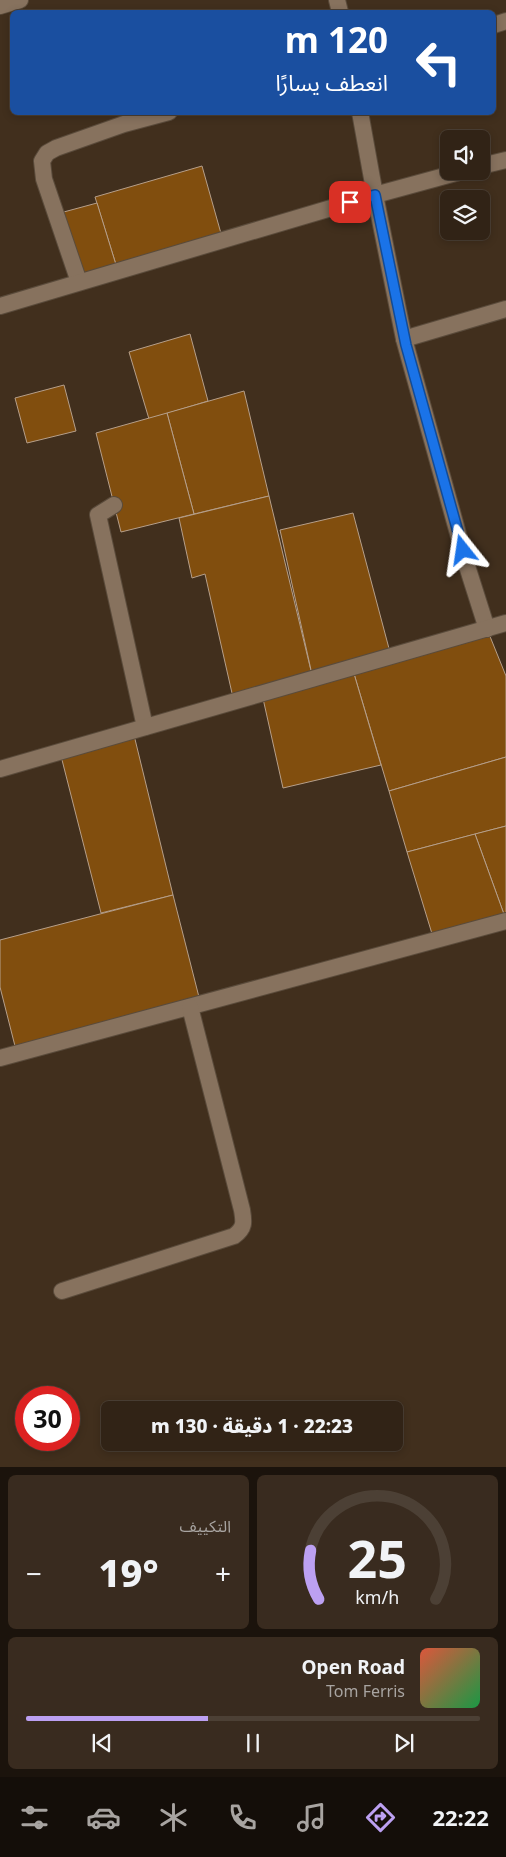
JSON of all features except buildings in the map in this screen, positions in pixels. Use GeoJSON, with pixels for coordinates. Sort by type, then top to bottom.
{"type":"FeatureCollection","features":[{"type":"Feature","properties":{"kind":"street"},"geometry":{"type":"LineString","coordinates":[[79,282],[44,179],[42,161],[47,153],[56,148],[124,124],[157,115]]}},
{"type":"Feature","properties":{"kind":"street"},"geometry":{"type":"LineString","coordinates":[[361,115],[404,339],[487,629]]}},
{"type":"Feature","properties":{"kind":"street"},"geometry":{"type":"LineString","coordinates":[[490,164],[506,160]]}},
{"type":"Feature","properties":{"kind":"street"},"geometry":{"type":"LineString","coordinates":[[0,306],[440,177]]}},
{"type":"Feature","properties":{"kind":"street"},"geometry":{"type":"LineString","coordinates":[[404,339],[506,309]]}},
{"type":"Feature","properties":{"kind":"street"},"geometry":{"type":"LineString","coordinates":[[114,505],[98,515],[145,727]]}},
{"type":"Feature","properties":{"kind":"street"},"geometry":{"type":"LineString","coordinates":[[0,769],[506,623]]}},
{"type":"Feature","properties":{"kind":"street"},"geometry":{"type":"LineString","coordinates":[[0,1058],[506,921]]}},
{"type":"Feature","properties":{"kind":"street"},"geometry":{"type":"LineString","coordinates":[[62,1291],[234,1236],[240,1231],[244,1223],[190,1007]]}},
{"type":"Feature","properties":{"kind":"route"},"geometry":{"type":"LineString","coordinates":[[350,202],[375,195],[406,345],[463,550]]}}]}
